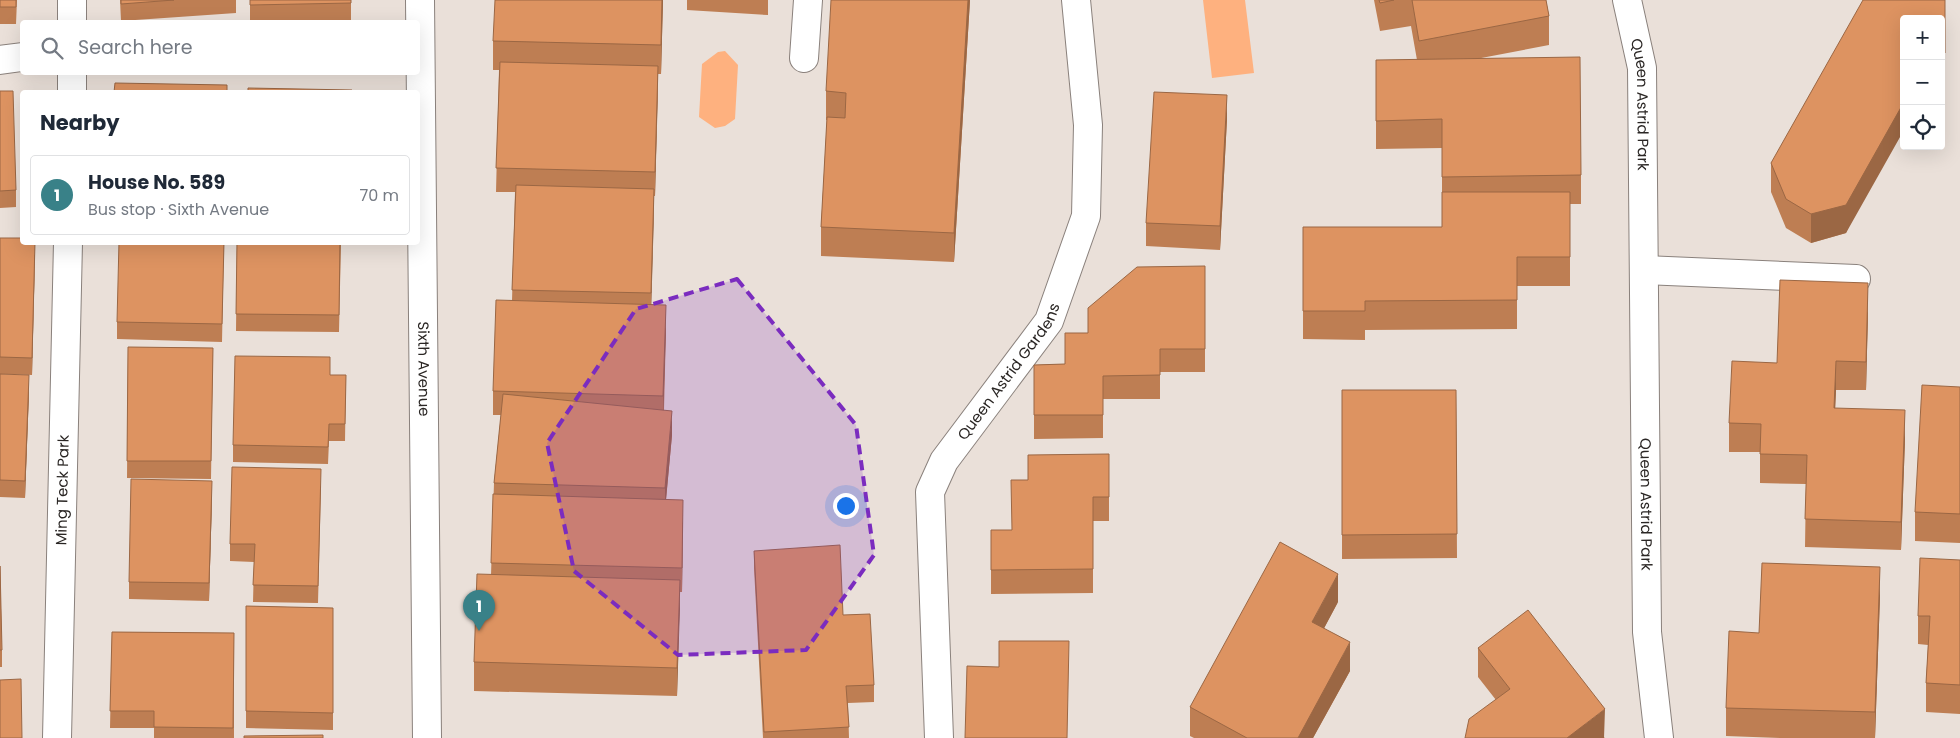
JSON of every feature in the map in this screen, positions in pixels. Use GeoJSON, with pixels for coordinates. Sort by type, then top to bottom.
{"type":"FeatureCollection","features":[{"type":"Feature","properties":{"kind":"street"},"geometry":{"type":"LineString","coordinates":[[72,0],[72,20]]}},
{"type":"Feature","properties":{"kind":"street","name":"Sixth Avenue"},"geometry":{"type":"LineString","coordinates":[[420,0],[420,20]]}},
{"type":"Feature","properties":{"kind":"street"},"geometry":{"type":"LineString","coordinates":[[804,58],[808,0]]}},
{"type":"Feature","properties":{"kind":"street","name":"Queen Astrid Gardens"},"geometry":{"type":"LineString","coordinates":[[938,738],[930,492],[944,461],[1048,321],[1086,216],[1088,125],[1076,0]]}},
{"type":"Feature","properties":{"kind":"street","name":"Queen Astrid Park"},"geometry":{"type":"LineString","coordinates":[[1627,0],[1642,68],[1647,632],[1660,738]]}},
{"type":"Feature","properties":{"kind":"street"},"geometry":{"type":"LineString","coordinates":[[0,60],[20,57]]}},
{"type":"Feature","properties":{"kind":"street"},"geometry":{"type":"LineString","coordinates":[[72,75],[72,90]]}},
{"type":"Feature","properties":{"kind":"street","name":"Sixth Avenue"},"geometry":{"type":"LineString","coordinates":[[419,75],[419,90]]}},
{"type":"Feature","properties":{"kind":"street","name":"Sixth Avenue"},"geometry":{"type":"LineString","coordinates":[[420,140],[427,738]]}},
{"type":"Feature","properties":{"kind":"street","name":"Ming Teck Park"},"geometry":{"type":"LineString","coordinates":[[57,738],[68,245]]}},
{"type":"Feature","properties":{"kind":"street"},"geometry":{"type":"LineString","coordinates":[[1644,270],[1856,279]]}},
{"type":"Feature","properties":{"kind":"highlighted area"},"geometry":{"type":"Polygon","coordinates":[[[737,279],[856,425],[874,555],[806,650],[678,655],[574,571],[547,443],[636,309],[737,279]]]}},
{"type":"Feature","properties":{"kind":"shaded area"},"geometry":{"type":"Polygon","coordinates":[[[1203,0],[1245,0],[1254,73],[1212,78],[1203,0]]]}},
{"type":"Feature","properties":{"kind":"shaded area"},"geometry":{"type":"Polygon","coordinates":[[[725,51],[738,65],[735,119],[725,126],[715,128],[699,117],[702,64],[718,52],[725,51]]]}},
{"type":"Feature","properties":{"kind":"building"},"geometry":{"type":"Polygon","coordinates":[[[0,0],[16,0],[16,7],[0,7],[0,0]]]}},
{"type":"Feature","properties":{"kind":"building"},"geometry":{"type":"Polygon","coordinates":[[[121,0],[174,0],[121,4],[121,0]]]}},
{"type":"Feature","properties":{"kind":"building"},"geometry":{"type":"Polygon","coordinates":[[[250,0],[351,0],[351,3],[250,5],[250,0]]]}},
{"type":"Feature","properties":{"kind":"building"},"geometry":{"type":"Polygon","coordinates":[[[495,0],[662,0],[661,45],[493,41],[495,0]]]}},
{"type":"Feature","properties":{"kind":"building"},"geometry":{"type":"Polygon","coordinates":[[[831,0],[968,0],[954,233],[821,227],[827,117],[845,118],[846,93],[826,91],[831,0]]]}},
{"type":"Feature","properties":{"kind":"building"},"geometry":{"type":"Polygon","coordinates":[[[1379,0],[1394,0],[1380,3],[1379,0]]]}},
{"type":"Feature","properties":{"kind":"building"},"geometry":{"type":"Polygon","coordinates":[[[1412,0],[1546,0],[1549,16],[1419,41],[1412,0]]]}},
{"type":"Feature","properties":{"kind":"building"},"geometry":{"type":"Polygon","coordinates":[[[1863,0],[1945,0],[1945,15],[1900,15],[1900,109],[1846,205],[1811,214],[1786,199],[1771,163],[1863,0]]]}},
{"type":"Feature","properties":{"kind":"building"},"geometry":{"type":"Polygon","coordinates":[[[1580,57],[1581,175],[1442,177],[1442,119],[1376,121],[1376,60],[1580,57]]]}},
{"type":"Feature","properties":{"kind":"building"},"geometry":{"type":"Polygon","coordinates":[[[500,62],[658,66],[655,172],[496,168],[500,62]]]}},
{"type":"Feature","properties":{"kind":"building"},"geometry":{"type":"Polygon","coordinates":[[[115,83],[227,85],[227,90],[114,90],[115,83]]]}},
{"type":"Feature","properties":{"kind":"building"},"geometry":{"type":"Polygon","coordinates":[[[248,88],[352,90],[248,90],[248,88]]]}},
{"type":"Feature","properties":{"kind":"building"},"geometry":{"type":"Polygon","coordinates":[[[0,91],[13,91],[16,190],[0,191],[0,91]]]}},
{"type":"Feature","properties":{"kind":"building"},"geometry":{"type":"Polygon","coordinates":[[[1154,92],[1227,95],[1220,226],[1146,223],[1154,92]]]}},
{"type":"Feature","properties":{"kind":"building"},"geometry":{"type":"Polygon","coordinates":[[[516,185],[654,189],[651,293],[512,290],[516,185]]]}},
{"type":"Feature","properties":{"kind":"building"},"geometry":{"type":"Polygon","coordinates":[[[1442,192],[1570,192],[1570,257],[1517,257],[1517,300],[1365,301],[1365,311],[1303,311],[1303,227],[1442,227],[1442,192]]]}},
{"type":"Feature","properties":{"kind":"building"},"geometry":{"type":"Polygon","coordinates":[[[0,238],[20,238],[20,245],[35,245],[32,358],[0,357],[0,238]]]}},
{"type":"Feature","properties":{"kind":"building"},"geometry":{"type":"Polygon","coordinates":[[[119,245],[224,245],[222,324],[117,322],[119,245]]]}},
{"type":"Feature","properties":{"kind":"building"},"geometry":{"type":"Polygon","coordinates":[[[237,245],[340,245],[339,315],[236,314],[237,245]]]}},
{"type":"Feature","properties":{"kind":"building"},"geometry":{"type":"Polygon","coordinates":[[[1205,266],[1205,349],[1160,349],[1160,375],[1103,376],[1103,415],[1034,415],[1034,365],[1065,364],[1065,333],[1088,333],[1088,308],[1137,267],[1205,266]]]}},
{"type":"Feature","properties":{"kind":"building"},"geometry":{"type":"Polygon","coordinates":[[[1780,280],[1868,283],[1866,362],[1836,361],[1834,408],[1905,410],[1901,522],[1805,519],[1807,455],[1760,454],[1761,424],[1729,423],[1732,361],[1777,363],[1780,280]]]}},
{"type":"Feature","properties":{"kind":"building"},"geometry":{"type":"Polygon","coordinates":[[[496,300],[666,305],[663,396],[493,391],[496,300]]]}},
{"type":"Feature","properties":{"kind":"building"},"geometry":{"type":"Polygon","coordinates":[[[128,347],[213,348],[211,461],[127,461],[128,347]]]}},
{"type":"Feature","properties":{"kind":"building"},"geometry":{"type":"Polygon","coordinates":[[[235,356],[330,357],[330,375],[346,375],[345,424],[329,424],[328,447],[233,445],[235,356]]]}},
{"type":"Feature","properties":{"kind":"building"},"geometry":{"type":"Polygon","coordinates":[[[0,374],[29,375],[25,481],[0,480],[0,374]]]}},
{"type":"Feature","properties":{"kind":"building"},"geometry":{"type":"Polygon","coordinates":[[[1922,385],[1960,387],[1960,514],[1915,512],[1922,385]]]}},
{"type":"Feature","properties":{"kind":"building"},"geometry":{"type":"Polygon","coordinates":[[[1342,390],[1456,390],[1457,534],[1342,535],[1342,390]]]}},
{"type":"Feature","properties":{"kind":"building"},"geometry":{"type":"Polygon","coordinates":[[[503,394],[672,411],[665,488],[494,483],[503,394]]]}},
{"type":"Feature","properties":{"kind":"building"},"geometry":{"type":"Polygon","coordinates":[[[1109,454],[1109,497],[1093,497],[1093,569],[991,570],[991,530],[1012,530],[1011,480],[1028,480],[1028,455],[1109,454]]]}},
{"type":"Feature","properties":{"kind":"building"},"geometry":{"type":"Polygon","coordinates":[[[232,467],[321,469],[318,586],[253,585],[255,544],[230,544],[232,467]]]}},
{"type":"Feature","properties":{"kind":"building"},"geometry":{"type":"Polygon","coordinates":[[[131,479],[212,481],[209,583],[129,582],[131,479]]]}},
{"type":"Feature","properties":{"kind":"building"},"geometry":{"type":"Polygon","coordinates":[[[493,494],[683,500],[682,568],[491,563],[493,494]]]}},
{"type":"Feature","properties":{"kind":"building"},"geometry":{"type":"Polygon","coordinates":[[[1280,542],[1338,574],[1312,622],[1350,642],[1298,738],[1247,738],[1190,707],[1280,542]]]}},
{"type":"Feature","properties":{"kind":"building"},"geometry":{"type":"Polygon","coordinates":[[[840,545],[843,615],[870,614],[874,685],[846,686],[849,727],[764,732],[754,551],[840,545]]]}},
{"type":"Feature","properties":{"kind":"building"},"geometry":{"type":"Polygon","coordinates":[[[1920,558],[1960,560],[1960,685],[1926,683],[1930,616],[1918,616],[1920,558]]]}},
{"type":"Feature","properties":{"kind":"building"},"geometry":{"type":"Polygon","coordinates":[[[1762,563],[1880,567],[1875,712],[1726,708],[1729,631],[1759,633],[1762,563]]]}},
{"type":"Feature","properties":{"kind":"building"},"geometry":{"type":"Polygon","coordinates":[[[0,566],[2,650],[0,650],[0,566]]]}},
{"type":"Feature","properties":{"kind":"building"},"geometry":{"type":"Polygon","coordinates":[[[477,574],[680,580],[677,668],[474,662],[477,574]]]}},
{"type":"Feature","properties":{"kind":"building"},"geometry":{"type":"Polygon","coordinates":[[[246,606],[333,608],[333,713],[246,711],[246,606]]]}},
{"type":"Feature","properties":{"kind":"building"},"geometry":{"type":"Polygon","coordinates":[[[1528,610],[1605,709],[1567,738],[1465,738],[1469,719],[1510,689],[1478,648],[1528,610]]]}},
{"type":"Feature","properties":{"kind":"building"},"geometry":{"type":"Polygon","coordinates":[[[112,632],[234,633],[233,728],[154,727],[154,711],[110,711],[112,632]]]}},
{"type":"Feature","properties":{"kind":"building"},"geometry":{"type":"Polygon","coordinates":[[[999,641],[1069,641],[1067,738],[965,738],[967,666],[999,667],[999,641]]]}},
{"type":"Feature","properties":{"kind":"building"},"geometry":{"type":"Polygon","coordinates":[[[21,679],[22,738],[0,738],[0,680],[21,679]]]}},
{"type":"Feature","properties":{"kind":"building"},"geometry":{"type":"Polygon","coordinates":[[[323,735],[323,738],[244,738],[244,736],[323,735]]]}},
{"type":"Feature","properties":{"kind":"place","name":"House No. 589"},"geometry":{"type":"Point","coordinates":[479,631]}}]}
